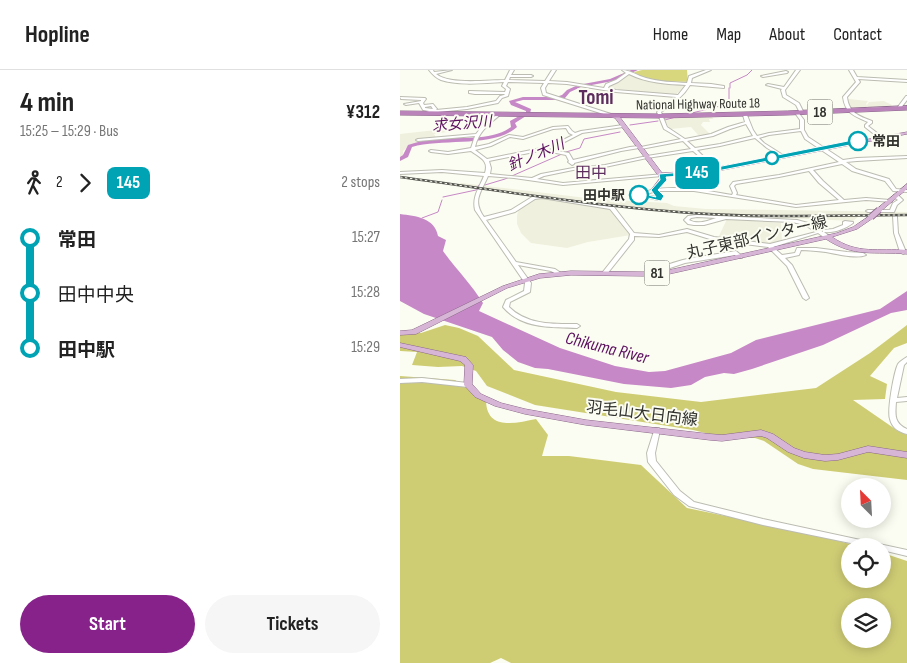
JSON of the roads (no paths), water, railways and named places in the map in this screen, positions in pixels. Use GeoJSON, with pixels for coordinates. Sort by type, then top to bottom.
{"type":"FeatureCollection","features":[{"type":"Feature","properties":{"kind":"highway","name":"National Highway Route 18"},"geometry":{"type":"LineString","coordinates":[[400,113],[660,116],[745,115],[907,108]]}},
{"type":"Feature","properties":{"kind":"main road"},"geometry":{"type":"LineString","coordinates":[[613,116],[662,175],[663,180],[654,190]]}},
{"type":"Feature","properties":{"kind":"main road"},"geometry":{"type":"LineString","coordinates":[[662,175],[697,173],[907,133]]}},
{"type":"Feature","properties":{"kind":"main road","name":"丸子東部インター線"},"geometry":{"type":"LineString","coordinates":[[401,333],[418,330],[526,279],[558,274],[656,273],[672,268],[740,257],[772,247],[851,230],[869,214],[879,210],[890,201],[901,198],[907,186]]}},
{"type":"Feature","properties":{"kind":"main road"},"geometry":{"type":"LineString","coordinates":[[826,234],[839,246],[855,252],[905,252]]}},
{"type":"Feature","properties":{"kind":"main road"},"geometry":{"type":"LineString","coordinates":[[400,345],[463,359],[469,365],[468,385]]}},
{"type":"Feature","properties":{"kind":"main road","name":"羽毛山大日向線"},"geometry":{"type":"LineString","coordinates":[[468,385],[473,392],[500,406],[534,414],[722,438],[761,433],[770,436],[791,450],[804,455],[825,458],[838,457],[868,449],[907,455]]}},
{"type":"Feature","properties":{"kind":"street"},"geometry":{"type":"LineString","coordinates":[[432,72],[450,70]]}},
{"type":"Feature","properties":{"kind":"street"},"geometry":{"type":"LineString","coordinates":[[554,70],[542,92],[613,116]]}},
{"type":"Feature","properties":{"kind":"street"},"geometry":{"type":"LineString","coordinates":[[709,70],[691,77],[690,83],[670,106],[660,111],[660,116],[665,128],[683,139],[720,169]]}},
{"type":"Feature","properties":{"kind":"street"},"geometry":{"type":"LineString","coordinates":[[778,70],[786,72]]}},
{"type":"Feature","properties":{"kind":"street"},"geometry":{"type":"LineString","coordinates":[[851,70],[858,82],[845,97],[845,106],[855,116],[871,122],[866,126],[880,137]]}},
{"type":"Feature","properties":{"kind":"street"},"geometry":{"type":"LineString","coordinates":[[432,72],[442,79],[462,82],[546,82],[678,96]]}},
{"type":"Feature","properties":{"kind":"street"},"geometry":{"type":"LineString","coordinates":[[608,90],[606,88],[607,85],[617,82],[627,72],[647,81],[723,87]]}},
{"type":"Feature","properties":{"kind":"street"},"geometry":{"type":"LineString","coordinates":[[763,76],[797,72]]}},
{"type":"Feature","properties":{"kind":"street"},"geometry":{"type":"LineString","coordinates":[[797,72],[784,88],[784,96],[798,104],[802,120],[802,130],[806,138],[858,172],[887,180],[893,189],[904,191]]}},
{"type":"Feature","properties":{"kind":"street"},"geometry":{"type":"LineString","coordinates":[[425,113],[497,102],[501,97],[506,96],[508,89],[504,86],[511,73]]}},
{"type":"Feature","properties":{"kind":"street"},"geometry":{"type":"LineString","coordinates":[[511,73],[527,73]]}},
{"type":"Feature","properties":{"kind":"street"},"geometry":{"type":"LineString","coordinates":[[511,73],[531,76]]}},
{"type":"Feature","properties":{"kind":"street"},"geometry":{"type":"LineString","coordinates":[[519,81],[521,76]]}},
{"type":"Feature","properties":{"kind":"street"},"geometry":{"type":"LineString","coordinates":[[855,78],[907,81]]}},
{"type":"Feature","properties":{"kind":"street"},"geometry":{"type":"LineString","coordinates":[[768,85],[784,88]]}},
{"type":"Feature","properties":{"kind":"street"},"geometry":{"type":"LineString","coordinates":[[470,92],[475,94],[506,93]]}},
{"type":"Feature","properties":{"kind":"street"},"geometry":{"type":"LineString","coordinates":[[900,108],[907,96]]}},
{"type":"Feature","properties":{"kind":"street"},"geometry":{"type":"LineString","coordinates":[[401,98],[424,99],[422,104]]}},
{"type":"Feature","properties":{"kind":"street"},"geometry":{"type":"LineString","coordinates":[[406,104],[432,105],[433,111]]}},
{"type":"Feature","properties":{"kind":"street"},"geometry":{"type":"LineString","coordinates":[[473,149],[476,137],[499,114]]}},
{"type":"Feature","properties":{"kind":"street"},"geometry":{"type":"LineString","coordinates":[[745,115],[748,128],[754,137],[782,156]]}},
{"type":"Feature","properties":{"kind":"street"},"geometry":{"type":"LineString","coordinates":[[570,162],[596,157],[617,150],[640,148],[712,135],[729,128],[747,124]]}},
{"type":"Feature","properties":{"kind":"street"},"geometry":{"type":"LineString","coordinates":[[487,160],[545,149],[557,145],[574,134],[623,126]]}},
{"type":"Feature","properties":{"kind":"street"},"geometry":{"type":"LineString","coordinates":[[431,151],[448,153],[473,149],[490,145],[509,136],[523,138],[553,128],[567,127],[574,134]]}},
{"type":"Feature","properties":{"kind":"street"},"geometry":{"type":"LineString","coordinates":[[531,180],[543,175],[605,166],[754,137],[802,130]]}},
{"type":"Feature","properties":{"kind":"street"},"geometry":{"type":"LineString","coordinates":[[418,140],[476,137]]}},
{"type":"Feature","properties":{"kind":"street"},"geometry":{"type":"LineString","coordinates":[[473,149],[487,160],[488,167],[474,202],[482,219],[526,279],[528,290],[506,303],[506,308],[525,320],[534,323],[577,326]]}},
{"type":"Feature","properties":{"kind":"street"},"geometry":{"type":"LineString","coordinates":[[545,149],[568,154],[570,162],[577,169]]}},
{"type":"Feature","properties":{"kind":"street"},"geometry":{"type":"LineString","coordinates":[[732,196],[735,193],[732,186],[735,183],[851,159],[907,157]]}},
{"type":"Feature","properties":{"kind":"street"},"geometry":{"type":"LineString","coordinates":[[810,169],[821,182],[843,201]]}},
{"type":"Feature","properties":{"kind":"street"},"geometry":{"type":"LineString","coordinates":[[400,173],[431,171],[563,184],[662,175]]}},
{"type":"Feature","properties":{"kind":"street"},"geometry":{"type":"LineString","coordinates":[[654,190],[694,190],[796,206],[866,199],[890,201]]}},
{"type":"Feature","properties":{"kind":"street"},"geometry":{"type":"LineString","coordinates":[[482,219],[513,211],[530,200],[542,198],[612,208],[632,234],[632,239],[624,248],[620,257],[605,273]]}},
{"type":"Feature","properties":{"kind":"street"},"geometry":{"type":"LineString","coordinates":[[869,214],[892,210],[901,198]]}},
{"type":"Feature","properties":{"kind":"street"},"geometry":{"type":"LineString","coordinates":[[895,217],[896,233],[905,252]]}},
{"type":"Feature","properties":{"kind":"street"},"geometry":{"type":"LineString","coordinates":[[714,218],[802,222],[826,234],[846,226]]}},
{"type":"Feature","properties":{"kind":"street"},"geometry":{"type":"LineString","coordinates":[[632,234],[659,236],[687,230],[713,238],[772,247],[816,233]]}},
{"type":"Feature","properties":{"kind":"street"},"geometry":{"type":"LineString","coordinates":[[772,247],[789,265],[806,298]]}},
{"type":"Feature","properties":{"kind":"street"},"geometry":{"type":"LineString","coordinates":[[782,257],[797,254],[798,250],[818,248],[846,254],[863,255]]}},
{"type":"Feature","properties":{"kind":"street"},"geometry":{"type":"LineString","coordinates":[[516,264],[553,270],[558,274]]}},
{"type":"Feature","properties":{"kind":"street"},"geometry":{"type":"LineString","coordinates":[[907,359],[901,364],[894,400],[893,419],[900,430],[907,432]]}},
{"type":"Feature","properties":{"kind":"street"},"geometry":{"type":"LineString","coordinates":[[400,381],[422,380],[468,385]]}},
{"type":"Feature","properties":{"kind":"street"},"geometry":{"type":"LineString","coordinates":[[894,400],[907,400]]}},
{"type":"Feature","properties":{"kind":"street"},"geometry":{"type":"LineString","coordinates":[[657,430],[651,453],[652,462],[677,493],[692,504],[763,522],[841,538]]}},
{"type":"Feature","properties":{"kind":"street"},"geometry":{"type":"LineString","coordinates":[[891,549],[907,553]]}},
{"type":"Feature","properties":{"kind":"waterway","name":"求女沢川"},"geometry":{"type":"LineString","coordinates":[[528,113],[529,110],[513,104],[512,101],[517,99],[556,99],[580,86],[611,80],[636,70]]}},
{"type":"Feature","properties":{"kind":"waterway","name":"針ノ木川"},"geometry":{"type":"LineString","coordinates":[[730,88],[730,83],[747,75],[752,70]]}},
{"type":"Feature","properties":{"kind":"waterway","name":"針ノ木川"},"geometry":{"type":"LineString","coordinates":[[688,114],[724,105],[729,99],[729,88]]}},
{"type":"Feature","properties":{"kind":"waterway","name":"求女沢川"},"geometry":{"type":"LineString","coordinates":[[400,159],[406,156],[410,146],[422,143],[481,138],[506,133],[514,127],[512,122],[523,116]]}},
{"type":"Feature","properties":{"kind":"waterway","name":"針ノ木川"},"geometry":{"type":"LineString","coordinates":[[665,120],[676,117]]}},
{"type":"Feature","properties":{"kind":"waterway","name":"針ノ木川"},"geometry":{"type":"LineString","coordinates":[[630,125],[658,121]]}},
{"type":"Feature","properties":{"kind":"waterway","name":"針ノ木川"},"geometry":{"type":"LineString","coordinates":[[566,152],[580,148],[584,139],[620,132]]}},
{"type":"Feature","properties":{"kind":"waterway","name":"針ノ木川"},"geometry":{"type":"LineString","coordinates":[[485,185],[505,179],[562,154]]}},
{"type":"Feature","properties":{"kind":"waterway","name":"針ノ木川"},"geometry":{"type":"LineString","coordinates":[[443,197],[476,190],[479,185]]}},
{"type":"Feature","properties":{"kind":"waterway","name":"針ノ木川"},"geometry":{"type":"LineString","coordinates":[[422,218],[438,212],[442,200]]}},
{"type":"Feature","properties":{"kind":"railway"},"geometry":{"type":"LineString","coordinates":[[400,177],[632,208],[709,214],[758,216],[907,215]]}},
{"type":"Feature","properties":{"kind":"place","name":"常田"},"geometry":{"type":"Point","coordinates":[858,141]}},
{"type":"Feature","properties":{"kind":"place","name":"田中駅"},"geometry":{"type":"Point","coordinates":[639,195]}},
{"type":"Feature","properties":{"kind":"district","name":"Tomi"},"geometry":{"type":"Point","coordinates":[596,97]}},
{"type":"Feature","properties":{"kind":"district","name":"田中"},"geometry":{"type":"Point","coordinates":[591,173]}},
{"type":"Feature","properties":{"kind":"water label","name":"Chikuma River"},"geometry":{"type":"Point","coordinates":[607,348]}}]}
